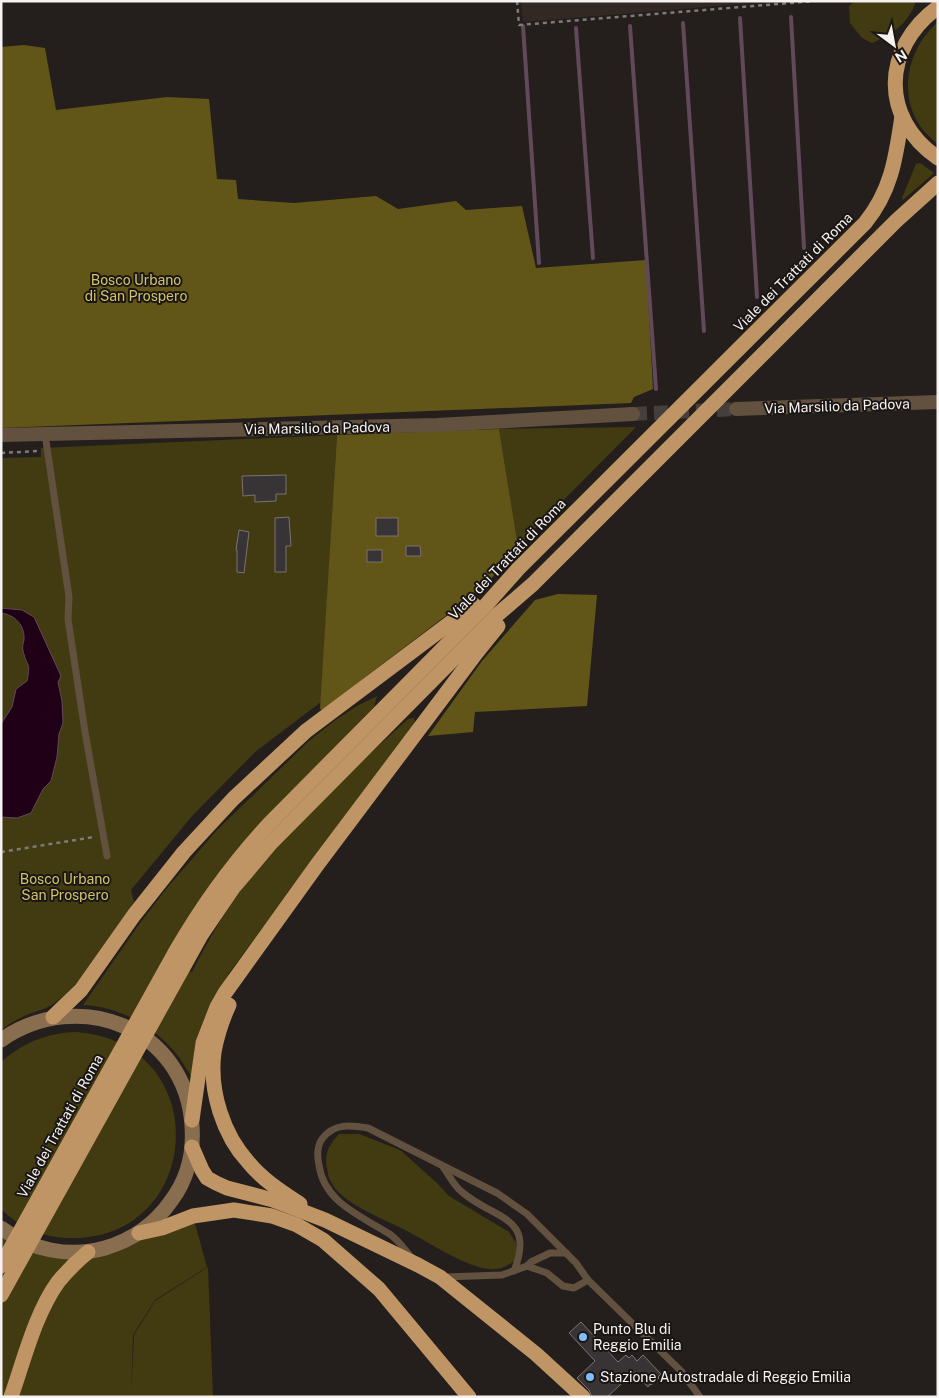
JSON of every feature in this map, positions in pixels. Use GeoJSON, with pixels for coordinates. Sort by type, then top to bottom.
{"type":"FeatureCollection","features":[{"type":"Feature","properties":{"kind":"highway"},"geometry":{"type":"LineString","coordinates":[[930,8],[903,46],[897,64],[895,81],[897,99],[902,116],[917,141],[938,158]]}},
{"type":"Feature","properties":{"kind":"highway","name":"Viale dei Trattati di Roma"},"geometry":{"type":"LineString","coordinates":[[1,1295],[182,954],[207,900],[249,845],[486,605],[518,569],[865,223],[878,206],[889,183],[902,116]]}},
{"type":"Feature","properties":{"kind":"highway","name":"Viale dei Trattati di Roma"},"geometry":{"type":"LineString","coordinates":[[1,1266],[182,954],[212,919],[233,888],[271,843],[497,615],[533,584],[896,221],[938,183]]}},
{"type":"Feature","properties":{"kind":"highway"},"geometry":{"type":"LineString","coordinates":[[53,1017],[81,990],[173,864],[233,799],[306,731],[445,629],[518,569]]}},
{"type":"Feature","properties":{"kind":"highway"},"geometry":{"type":"LineString","coordinates":[[192,1120],[203,1043],[217,1008],[234,978],[292,901],[317,864],[465,668],[533,584]]}},
{"type":"Feature","properties":{"kind":"highway"},"geometry":{"type":"LineString","coordinates":[[292,901],[274,934],[238,986],[224,1017],[214,1053],[215,1089],[224,1124],[249,1164],[274,1187],[325,1220]]}},
{"type":"Feature","properties":{"kind":"highway"},"geometry":{"type":"LineString","coordinates":[[192,1147],[202,1170],[208,1178],[216,1183],[227,1188],[273,1200],[325,1220],[440,1277],[536,1354],[583,1397]]}},
{"type":"Feature","properties":{"kind":"highway"},"geometry":{"type":"LineString","coordinates":[[138,1233],[162,1228],[193,1216],[234,1210],[272,1216],[297,1225],[322,1240],[379,1289],[469,1397]]}},
{"type":"Feature","properties":{"kind":"highway"},"geometry":{"type":"LineString","coordinates":[[11,1397],[48,1298],[65,1273],[88,1252]]}},
{"type":"Feature","properties":{"kind":"street","name":"Via Marsilio da Padova"},"geometry":{"type":"LineString","coordinates":[[736,409],[938,402]]}},
{"type":"Feature","properties":{"kind":"street","name":"Via Marsilio da Padova"},"geometry":{"type":"LineString","coordinates":[[1,435],[437,425],[633,414]]}},
{"type":"Feature","properties":{"kind":"street"},"geometry":{"type":"LineString","coordinates":[[1,1040],[26,1026],[53,1017],[78,1015],[102,1019],[124,1026],[145,1039],[163,1055],[177,1075],[187,1097],[192,1120],[192,1147],[186,1173],[175,1196],[159,1217],[138,1233],[114,1246],[88,1252],[63,1252],[38,1247],[16,1238],[1,1228]]}},
{"type":"Feature","properties":{"kind":"lane"},"geometry":{"type":"LineString","coordinates":[[44,434],[69,597],[68,619],[85,732],[107,856]]}},
{"type":"Feature","properties":{"kind":"lane"},"geometry":{"type":"LineString","coordinates":[[418,1265],[393,1237],[343,1206],[328,1190],[320,1174],[317,1155],[321,1140],[332,1129],[349,1125],[368,1128],[497,1193],[527,1214],[576,1263],[588,1280],[682,1372],[700,1397]]}},
{"type":"Feature","properties":{"kind":"lane"},"geometry":{"type":"LineString","coordinates":[[441,1164],[461,1192],[512,1224],[521,1239],[520,1254],[514,1271]]}},
{"type":"Feature","properties":{"kind":"lane"},"geometry":{"type":"LineString","coordinates":[[440,1277],[502,1275],[527,1266],[531,1262],[550,1253],[566,1253]]}},
{"type":"Feature","properties":{"kind":"lane"},"geometry":{"type":"LineString","coordinates":[[527,1266],[547,1273],[563,1286],[574,1288],[588,1280]]}},
{"type":"Feature","properties":{"kind":"path"},"geometry":{"type":"LineString","coordinates":[[517,1],[519,25],[815,1]]}},
{"type":"Feature","properties":{"kind":"path"},"geometry":{"type":"LineString","coordinates":[[1,453],[47,450]]}},
{"type":"Feature","properties":{"kind":"path"},"geometry":{"type":"LineString","coordinates":[[1,852],[104,835]]}},
{"type":"Feature","properties":{"kind":"shaded area"},"geometry":{"type":"Polygon","coordinates":[[[521,1],[775,1],[523,22],[521,1]]]}},
{"type":"Feature","properties":{"kind":"shaded area"},"geometry":{"type":"Polygon","coordinates":[[[1,608],[22,610],[34,617],[61,676],[58,682],[62,701],[63,723],[59,734],[57,757],[51,781],[43,789],[31,813],[17,818],[1,817],[1,724],[12,707],[16,689],[27,681],[29,667],[23,650],[24,635],[21,625],[15,618],[1,613],[1,608]]]}},
{"type":"Feature","properties":{"kind":"green space"},"geometry":{"type":"Polygon","coordinates":[[[855,1],[916,1],[909,16],[899,27],[887,36],[872,43],[862,38],[850,23],[849,6],[855,1]]]}},
{"type":"Feature","properties":{"kind":"green space"},"geometry":{"type":"Polygon","coordinates":[[[938,22],[938,144],[924,131],[915,116],[909,100],[908,83],[910,66],[916,50],[938,22]]]}},
{"type":"Feature","properties":{"kind":"green space","name":"Bosco Urbano di San Prospero"},"geometry":{"type":"Polygon","coordinates":[[[24,45],[45,48],[56,110],[167,97],[209,99],[217,179],[236,180],[238,199],[294,203],[376,196],[398,209],[456,201],[466,210],[522,206],[536,268],[646,260],[653,389],[634,397],[631,403],[1,428],[1,47],[24,45]]]}},
{"type":"Feature","properties":{"kind":"green space"},"geometry":{"type":"Polygon","coordinates":[[[920,163],[934,173],[903,200],[902,198],[916,164],[920,163]]]}},
{"type":"Feature","properties":{"kind":"green space"},"geometry":{"type":"Polygon","coordinates":[[[636,427],[518,546],[499,429],[636,427]]]}},
{"type":"Feature","properties":{"kind":"green space"},"geometry":{"type":"Polygon","coordinates":[[[499,429],[518,546],[485,586],[364,678],[325,711],[320,709],[337,435],[499,429]]]}},
{"type":"Feature","properties":{"kind":"green space","name":"Bosco Urbano San Prospero"},"geometry":{"type":"Polygon","coordinates":[[[337,435],[321,702],[255,752],[192,816],[131,890],[134,902],[89,969],[68,992],[50,1006],[24,1016],[1,1030],[1,458],[41,457],[41,448],[337,435]]]}},
{"type":"Feature","properties":{"kind":"green space"},"geometry":{"type":"Polygon","coordinates":[[[558,594],[597,595],[587,706],[475,712],[473,732],[428,736],[482,661],[535,600],[558,594]]]}},
{"type":"Feature","properties":{"kind":"green space"},"geometry":{"type":"Polygon","coordinates":[[[377,696],[374,707],[257,828],[161,962],[175,969],[192,972],[222,919],[257,869],[330,792],[408,719],[414,718],[415,723],[229,973],[196,1040],[191,1076],[169,1045],[148,1027],[123,1014],[83,1005],[140,923],[167,888],[217,830],[310,740],[337,719],[377,696]]]}},
{"type":"Feature","properties":{"kind":"green space"},"geometry":{"type":"Polygon","coordinates":[[[76,1032],[122,1044],[153,1069],[171,1103],[176,1141],[168,1177],[147,1209],[114,1231],[69,1238],[41,1234],[16,1221],[1,1209],[1,1062],[18,1049],[36,1040],[55,1034],[76,1032]]]}},
{"type":"Feature","properties":{"kind":"green space"},"geometry":{"type":"Polygon","coordinates":[[[339,1134],[359,1134],[400,1150],[449,1196],[509,1232],[516,1243],[514,1261],[496,1269],[470,1264],[365,1210],[344,1197],[329,1179],[326,1163],[328,1150],[339,1134]]]}},
{"type":"Feature","properties":{"kind":"green space"},"geometry":{"type":"Polygon","coordinates":[[[194,1220],[207,1267],[155,1300],[133,1335],[131,1396],[134,1335],[155,1301],[208,1267],[213,1397],[1,1397],[1,1233],[50,1254],[194,1220]]]}},
{"type":"Feature","properties":{"kind":"building"},"geometry":{"type":"Polygon","coordinates":[[[286,475],[286,494],[276,494],[276,501],[255,502],[255,495],[243,496],[242,476],[286,475]]]}},
{"type":"Feature","properties":{"kind":"building"},"geometry":{"type":"Polygon","coordinates":[[[289,517],[291,546],[286,546],[286,572],[275,572],[275,518],[289,517]]]}},
{"type":"Feature","properties":{"kind":"building"},"geometry":{"type":"Polygon","coordinates":[[[376,518],[398,518],[398,536],[376,536],[376,518]]]}},
{"type":"Feature","properties":{"kind":"building"},"geometry":{"type":"Polygon","coordinates":[[[239,530],[249,532],[244,573],[237,572],[236,550],[239,530]]]}},
{"type":"Feature","properties":{"kind":"building"},"geometry":{"type":"Polygon","coordinates":[[[406,546],[420,546],[421,556],[406,556],[406,546]]]}},
{"type":"Feature","properties":{"kind":"building"},"geometry":{"type":"Polygon","coordinates":[[[367,550],[382,550],[382,562],[367,562],[367,550]]]}},
{"type":"Feature","properties":{"kind":"building"},"geometry":{"type":"Polygon","coordinates":[[[581,1322],[618,1362],[626,1355],[629,1358],[632,1355],[637,1361],[643,1355],[661,1374],[659,1378],[648,1387],[634,1372],[607,1397],[592,1397],[589,1390],[577,1378],[595,1361],[569,1333],[581,1322]]]}},
{"type":"Feature","properties":{"kind":"waterway"},"geometry":{"type":"LineString","coordinates":[[791,17],[804,248]]}},
{"type":"Feature","properties":{"kind":"waterway"},"geometry":{"type":"LineString","coordinates":[[740,18],[757,297]]}},
{"type":"Feature","properties":{"kind":"waterway"},"geometry":{"type":"LineString","coordinates":[[683,23],[704,331]]}},
{"type":"Feature","properties":{"kind":"waterway"},"geometry":{"type":"LineString","coordinates":[[523,26],[539,263]]}},
{"type":"Feature","properties":{"kind":"waterway"},"geometry":{"type":"LineString","coordinates":[[630,26],[656,389]]}},
{"type":"Feature","properties":{"kind":"waterway"},"geometry":{"type":"LineString","coordinates":[[576,28],[593,258]]}},
{"type":"Feature","properties":{"kind":"tunnel"},"geometry":{"type":"LineString","coordinates":[[633,414],[736,409]]}},
{"type":"Feature","properties":{"kind":"place","name":"Punto Blu di Reggio Emilia"},"geometry":{"type":"Point","coordinates":[583,1337]}},
{"type":"Feature","properties":{"kind":"place","name":"Stazione Autostradale di Reggio Emilia"},"geometry":{"type":"Point","coordinates":[590,1377]}}]}
